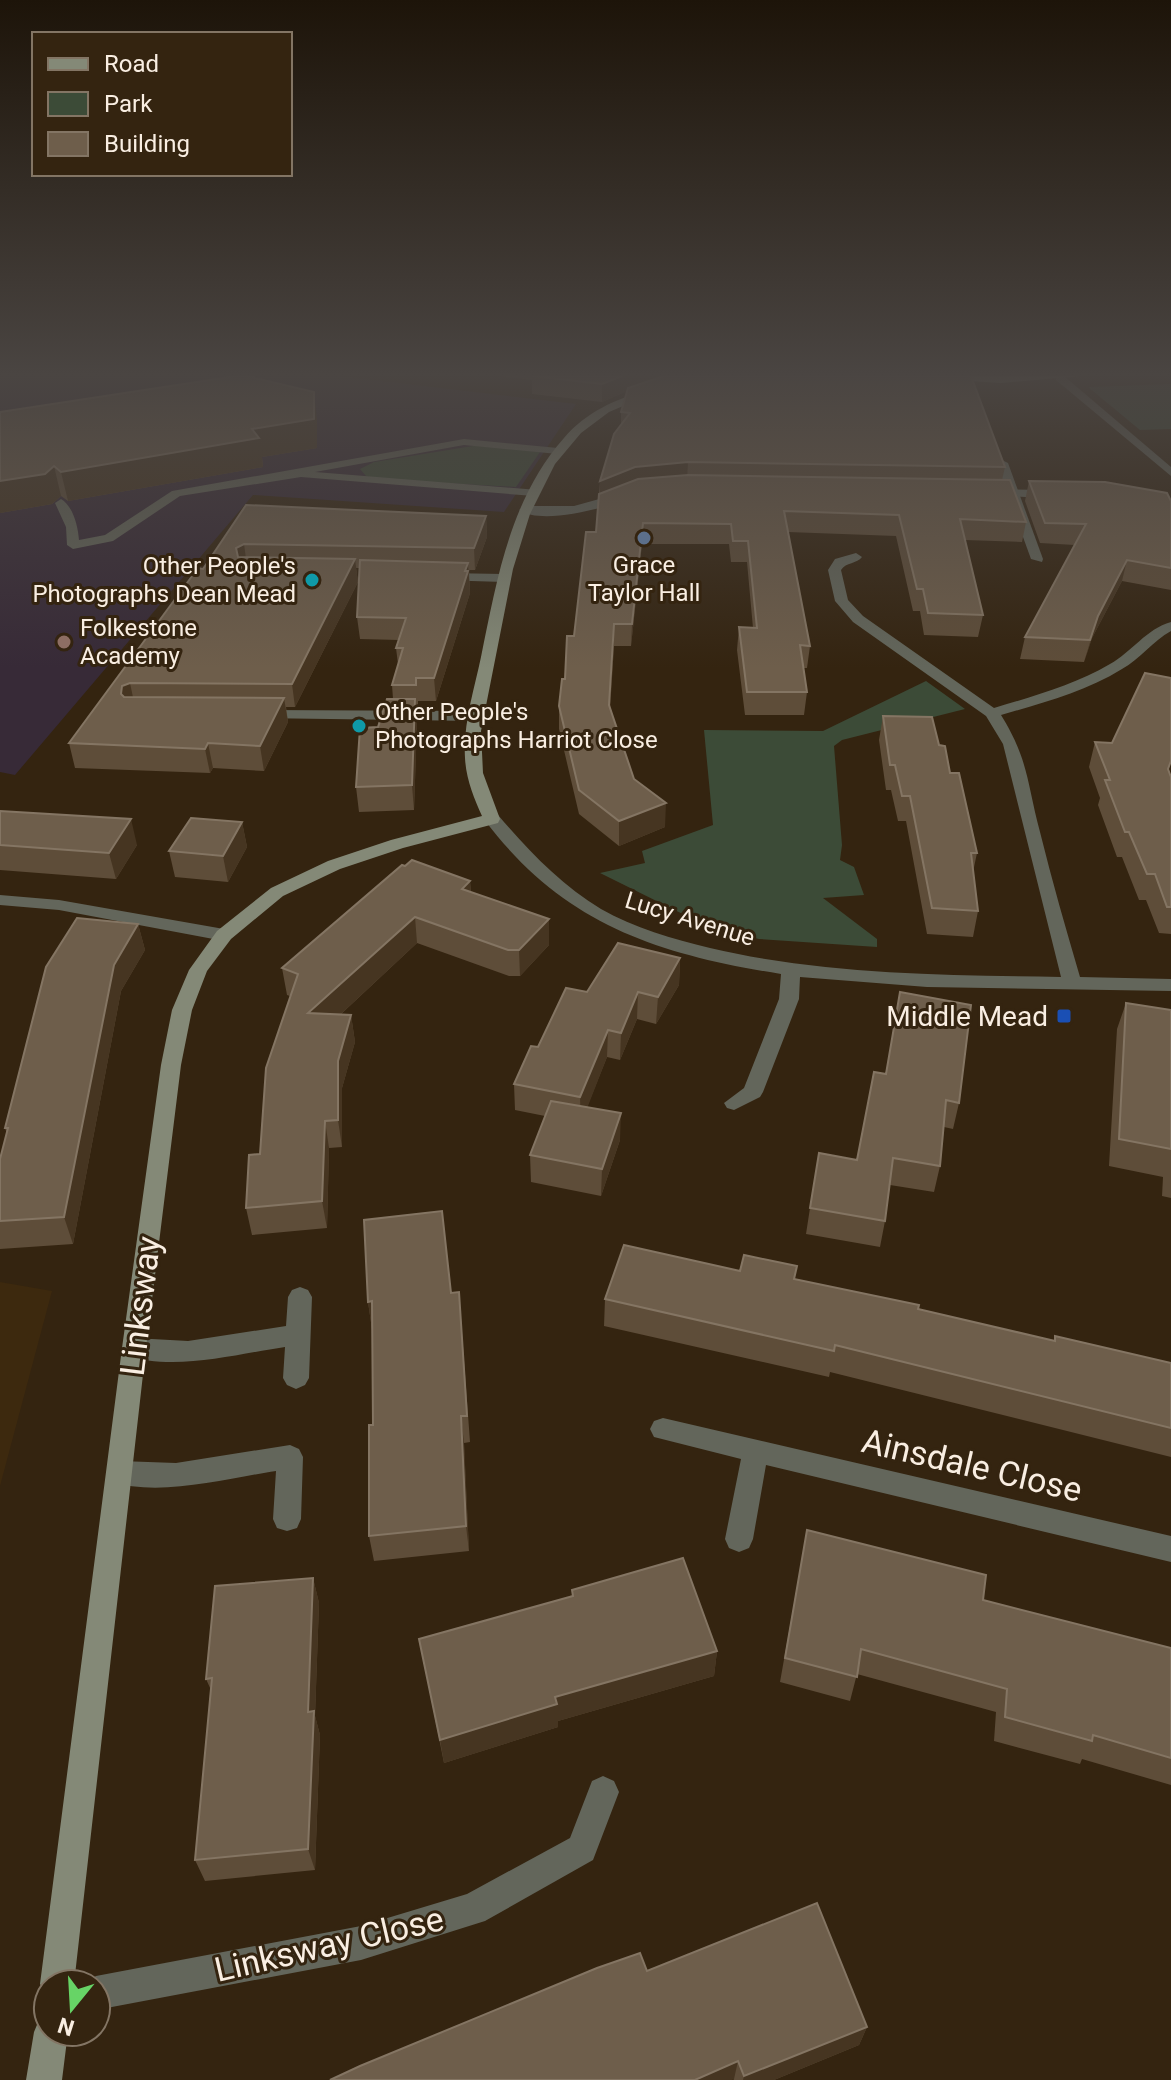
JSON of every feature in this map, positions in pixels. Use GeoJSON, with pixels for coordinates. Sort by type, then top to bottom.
{"type":"FeatureCollection","features":[{"type":"Feature","properties":{"kind":"street"},"geometry":{"type":"LineString","coordinates":[[61,503],[72,527],[73,545],[109,538],[176,493],[301,473]]}},
{"type":"Feature","properties":{"kind":"street","name":"Lucy Avenue"},"geometry":{"type":"LineString","coordinates":[[545,473],[514,536],[477,716],[473,755],[480,796],[492,819],[538,872],[595,913],[640,935],[722,958],[791,972],[1171,985]]}},
{"type":"Feature","properties":{"kind":"street"},"geometry":{"type":"LineString","coordinates":[[1006,473],[1037,559]]}},
{"type":"Feature","properties":{"kind":"street"},"geometry":{"type":"LineString","coordinates":[[298,474],[365,482],[534,492]]}},
{"type":"Feature","properties":{"kind":"street"},"geometry":{"type":"LineString","coordinates":[[969,492],[1044,494]]}},
{"type":"Feature","properties":{"kind":"street"},"geometry":{"type":"LineString","coordinates":[[525,510],[577,511],[604,506],[635,493]]}},
{"type":"Feature","properties":{"kind":"street"},"geometry":{"type":"LineString","coordinates":[[856,557],[840,562],[834,570],[842,601],[858,619],[992,713],[1011,744],[1072,983]]}},
{"type":"Feature","properties":{"kind":"street"},"geometry":{"type":"LineString","coordinates":[[435,577],[504,578]]}},
{"type":"Feature","properties":{"kind":"street"},"geometry":{"type":"LineString","coordinates":[[992,713],[1093,680],[1134,656],[1159,630],[1171,626]]}},
{"type":"Feature","properties":{"kind":"street"},"geometry":{"type":"LineString","coordinates":[[246,715],[477,716]]}},
{"type":"Feature","properties":{"kind":"street","name":"Linksway"},"geometry":{"type":"LineString","coordinates":[[59,1968],[134,1348],[179,1024],[198,970],[224,935],[277,892],[304,878],[397,844],[492,819]]}},
{"type":"Feature","properties":{"kind":"street"},"geometry":{"type":"LineString","coordinates":[[0,900],[59,905],[224,935]]}},
{"type":"Feature","properties":{"kind":"street"},"geometry":{"type":"LineString","coordinates":[[734,1103],[753,1092],[789,999],[791,972]]}},
{"type":"Feature","properties":{"kind":"street"},"geometry":{"type":"LineString","coordinates":[[296,1378],[300,1297]]}},
{"type":"Feature","properties":{"kind":"street"},"geometry":{"type":"LineString","coordinates":[[134,1348],[188,1351],[296,1335]]}},
{"type":"Feature","properties":{"kind":"street","name":"Ainsdale Close"},"geometry":{"type":"LineString","coordinates":[[663,1429],[1171,1549]]}},
{"type":"Feature","properties":{"kind":"street"},"geometry":{"type":"LineString","coordinates":[[739,1539],[756,1450]]}},
{"type":"Feature","properties":{"kind":"street"},"geometry":{"type":"LineString","coordinates":[[120,1473],[176,1475],[290,1457],[287,1519]]}},
{"type":"Feature","properties":{"kind":"street","name":"Linksway Close"},"geometry":{"type":"LineString","coordinates":[[112,1990],[333,1950],[473,1909],[582,1849],[603,1792]]}},
{"type":"Feature","properties":{"kind":"street"},"geometry":{"type":"LineString","coordinates":[[44,2080],[49,2048]]}},
{"type":"Feature","properties":{"kind":"shaded area"},"geometry":{"type":"Polygon","coordinates":[[[0,473],[530,473],[504,512],[253,495],[15,775],[0,772],[0,473]]]}},
{"type":"Feature","properties":{"kind":"shaded area"},"geometry":{"type":"Polygon","coordinates":[[[0,1282],[52,1291],[0,1486],[0,1282]]]}},
{"type":"Feature","properties":{"kind":"green space"},"geometry":{"type":"Polygon","coordinates":[[[363,473],[526,473],[516,487],[366,476],[363,473]]]}},
{"type":"Feature","properties":{"kind":"green space"},"geometry":{"type":"Polygon","coordinates":[[[926,681],[965,709],[842,740],[834,746],[842,845],[840,860],[854,867],[864,895],[823,898],[877,939],[877,947],[759,939],[711,928],[600,873],[645,863],[642,851],[713,825],[704,730],[823,731],[926,681]]]}},
{"type":"Feature","properties":{"kind":"building"},"geometry":{"type":"Polygon","coordinates":[[[0,473],[46,473],[45,474],[0,481],[0,473]]]}},
{"type":"Feature","properties":{"kind":"building"},"geometry":{"type":"Polygon","coordinates":[[[602,473],[620,473],[600,481],[602,473]]]}},
{"type":"Feature","properties":{"kind":"building"},"geometry":{"type":"Polygon","coordinates":[[[688,475],[1010,480],[1026,522],[960,519],[983,615],[928,613],[923,589],[917,589],[899,515],[784,511],[810,646],[800,645],[807,692],[747,692],[739,627],[757,628],[748,541],[733,541],[731,524],[643,523],[632,624],[614,624],[609,705],[634,779],[666,803],[619,821],[579,790],[559,706],[562,679],[565,679],[567,636],[574,636],[586,532],[596,532],[599,494],[638,479],[688,475]]]}},
{"type":"Feature","properties":{"kind":"building"},"geometry":{"type":"Polygon","coordinates":[[[1029,481],[1105,482],[1167,493],[1171,501],[1171,568],[1127,560],[1098,616],[1090,640],[1025,637],[1086,524],[1045,523],[1029,481]]]}},
{"type":"Feature","properties":{"kind":"building"},"geometry":{"type":"Polygon","coordinates":[[[246,505],[486,516],[474,548],[244,544],[236,548],[238,557],[355,559],[292,684],[130,683],[122,686],[121,694],[124,697],[284,698],[260,746],[208,743],[205,749],[69,743],[198,568],[203,569],[246,505]]]}},
{"type":"Feature","properties":{"kind":"building"},"geometry":{"type":"Polygon","coordinates":[[[360,560],[468,563],[434,678],[416,678],[416,685],[392,685],[403,648],[396,648],[406,618],[357,617],[360,560]]]}},
{"type":"Feature","properties":{"kind":"building"},"geometry":{"type":"Polygon","coordinates":[[[1145,673],[1171,678],[1171,761],[1168,769],[1171,777],[1171,907],[1167,907],[1155,874],[1147,874],[1129,832],[1125,832],[1105,780],[1110,780],[1095,742],[1112,743],[1145,673]]]}},
{"type":"Feature","properties":{"kind":"building"},"geometry":{"type":"Polygon","coordinates":[[[387,699],[415,699],[412,785],[356,787],[360,728],[378,727],[387,699]]]}},
{"type":"Feature","properties":{"kind":"building"},"geometry":{"type":"Polygon","coordinates":[[[883,716],[932,717],[939,745],[945,746],[950,773],[959,773],[977,853],[971,853],[978,911],[932,908],[910,796],[902,796],[895,765],[890,765],[883,716]]]}},
{"type":"Feature","properties":{"kind":"building"},"geometry":{"type":"Polygon","coordinates":[[[0,811],[131,819],[109,853],[0,845],[0,811]]]}},
{"type":"Feature","properties":{"kind":"building"},"geometry":{"type":"Polygon","coordinates":[[[191,818],[242,822],[223,856],[169,851],[191,818]]]}},
{"type":"Feature","properties":{"kind":"building"},"geometry":{"type":"Polygon","coordinates":[[[412,860],[470,881],[462,889],[549,919],[519,950],[508,950],[415,917],[308,1013],[351,1015],[338,1061],[338,1120],[325,1121],[322,1201],[246,1208],[249,1155],[260,1154],[266,1068],[298,974],[282,968],[402,865],[412,860]]]}},
{"type":"Feature","properties":{"kind":"building"},"geometry":{"type":"Polygon","coordinates":[[[77,918],[138,924],[114,965],[64,1217],[0,1221],[0,1159],[8,1128],[5,1128],[46,967],[77,918]]]}},
{"type":"Feature","properties":{"kind":"building"},"geometry":{"type":"Polygon","coordinates":[[[618,943],[680,958],[658,997],[638,992],[621,1033],[608,1030],[580,1097],[514,1084],[531,1046],[538,1047],[566,988],[587,992],[618,943]]]}},
{"type":"Feature","properties":{"kind":"building"},"geometry":{"type":"Polygon","coordinates":[[[900,992],[971,1005],[959,1103],[946,1100],[940,1166],[893,1158],[885,1221],[810,1208],[819,1153],[857,1160],[874,1072],[886,1074],[900,992]]]}},
{"type":"Feature","properties":{"kind":"building"},"geometry":{"type":"Polygon","coordinates":[[[1126,1003],[1171,1010],[1171,1149],[1119,1139],[1126,1003]]]}},
{"type":"Feature","properties":{"kind":"building"},"geometry":{"type":"Polygon","coordinates":[[[551,1101],[621,1113],[602,1169],[530,1155],[551,1101]]]}},
{"type":"Feature","properties":{"kind":"building"},"geometry":{"type":"Polygon","coordinates":[[[442,1211],[451,1293],[459,1292],[467,1416],[461,1416],[466,1526],[369,1536],[369,1425],[373,1425],[372,1301],[368,1302],[364,1220],[442,1211]]]}},
{"type":"Feature","properties":{"kind":"building"},"geometry":{"type":"Polygon","coordinates":[[[624,1245],[740,1271],[744,1255],[797,1266],[794,1279],[919,1305],[918,1309],[1055,1341],[1055,1336],[1171,1363],[1171,1428],[835,1345],[834,1351],[605,1299],[624,1245]]]}},
{"type":"Feature","properties":{"kind":"building"},"geometry":{"type":"Polygon","coordinates":[[[807,1530],[986,1575],[983,1600],[1171,1648],[1171,1758],[1093,1735],[1092,1741],[1005,1717],[1007,1689],[861,1649],[857,1677],[785,1658],[807,1530]]]}},
{"type":"Feature","properties":{"kind":"building"},"geometry":{"type":"Polygon","coordinates":[[[683,1558],[717,1651],[555,1697],[557,1704],[440,1740],[419,1639],[573,1596],[572,1590],[683,1558]]]}},
{"type":"Feature","properties":{"kind":"building"},"geometry":{"type":"Polygon","coordinates":[[[313,1578],[308,1712],[314,1711],[308,1849],[195,1860],[212,1678],[206,1679],[215,1586],[313,1578]]]}},
{"type":"Feature","properties":{"kind":"building"},"geometry":{"type":"Polygon","coordinates":[[[817,1903],[867,2027],[744,2076],[738,2061],[695,2080],[330,2080],[597,1968],[640,1953],[647,1971],[817,1903]]]}},
{"type":"Feature","properties":{"kind":"place","name":"Grace Taylor Hall"},"geometry":{"type":"Point","coordinates":[644,538]}},
{"type":"Feature","properties":{"kind":"place","name":"Other People's Photographs Dean Mead"},"geometry":{"type":"Point","coordinates":[312,580]}},
{"type":"Feature","properties":{"kind":"place","name":"Folkestone Academy"},"geometry":{"type":"Point","coordinates":[64,642]}},
{"type":"Feature","properties":{"kind":"place","name":"Other People's Photographs Harriot Close"},"geometry":{"type":"Point","coordinates":[359,726]}},
{"type":"Feature","properties":{"kind":"place","name":"Middle Mead"},"geometry":{"type":"Point","coordinates":[1064,1016]}}]}
